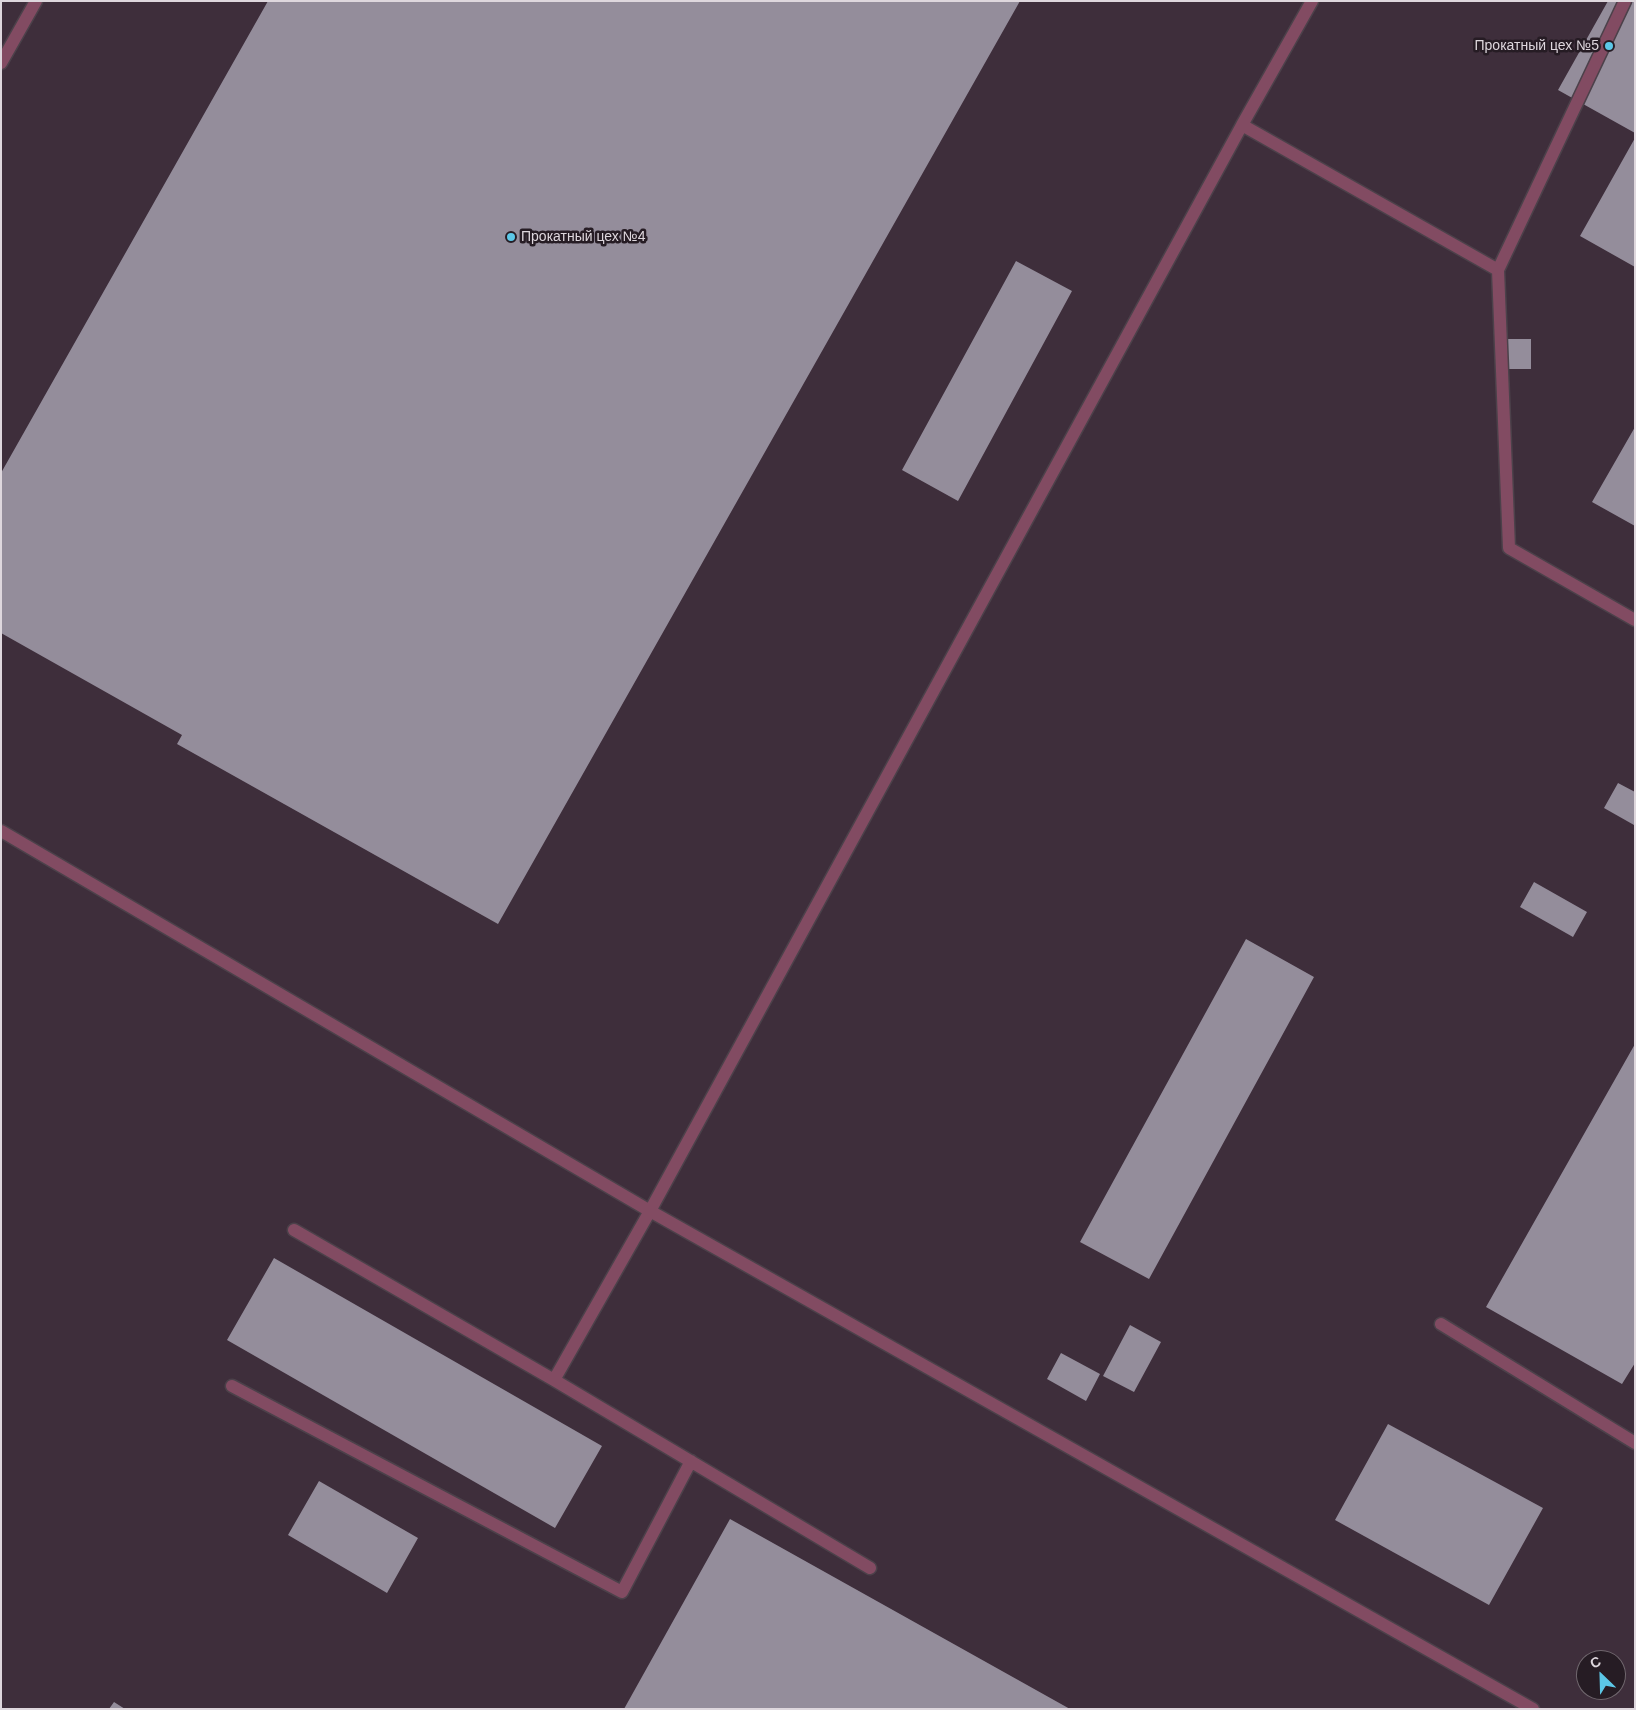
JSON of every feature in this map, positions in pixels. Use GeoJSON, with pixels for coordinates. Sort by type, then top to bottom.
{"type":"FeatureCollection","features":[{"type":"Feature","properties":{"kind":"lane"},"geometry":{"type":"LineString","coordinates":[[1,63],[36,1]]}},
{"type":"Feature","properties":{"kind":"lane"},"geometry":{"type":"LineString","coordinates":[[554,1380],[650,1212],[1242,125],[1312,1]]}},
{"type":"Feature","properties":{"kind":"lane"},"geometry":{"type":"LineString","coordinates":[[1625,1],[1498,270],[1509,548],[1635,620]]}},
{"type":"Feature","properties":{"kind":"lane"},"geometry":{"type":"LineString","coordinates":[[1242,125],[1498,270]]}},
{"type":"Feature","properties":{"kind":"lane"},"geometry":{"type":"LineString","coordinates":[[1,831],[650,1212],[1533,1709]]}},
{"type":"Feature","properties":{"kind":"lane"},"geometry":{"type":"LineString","coordinates":[[294,1230],[554,1380],[870,1568]]}},
{"type":"Feature","properties":{"kind":"lane"},"geometry":{"type":"LineString","coordinates":[[1441,1324],[1635,1443]]}},
{"type":"Feature","properties":{"kind":"lane"},"geometry":{"type":"LineString","coordinates":[[232,1386],[622,1592],[690,1461]]}},
{"type":"Feature","properties":{"kind":"shaded area"},"geometry":{"type":"Polygon","coordinates":[[[1,1],[1635,1],[1635,1709],[1,1709],[1,1]]]}},
{"type":"Feature","properties":{"kind":"building","name":"Прокатный цех №4"},"geometry":{"type":"Polygon","coordinates":[[[268,1],[1020,1],[498,924],[177,744],[182,735],[1,633],[1,473],[268,1]]]}},
{"type":"Feature","properties":{"kind":"building","name":"Прокатный цех №5"},"geometry":{"type":"Polygon","coordinates":[[[1608,1],[1635,1],[1635,133],[1558,90],[1608,1]]]}},
{"type":"Feature","properties":{"kind":"building"},"geometry":{"type":"Polygon","coordinates":[[[1635,138],[1635,267],[1580,236],[1635,138]]]}},
{"type":"Feature","properties":{"kind":"building"},"geometry":{"type":"Polygon","coordinates":[[[1016,261],[1072,291],[958,501],[902,470],[1016,261]]]}},
{"type":"Feature","properties":{"kind":"building"},"geometry":{"type":"Polygon","coordinates":[[[1503,339],[1531,339],[1531,369],[1503,369],[1503,339]]]}},
{"type":"Feature","properties":{"kind":"building"},"geometry":{"type":"Polygon","coordinates":[[[1635,427],[1635,526],[1592,502],[1635,427]]]}},
{"type":"Feature","properties":{"kind":"building"},"geometry":{"type":"Polygon","coordinates":[[[1618,783],[1635,792],[1634,825],[1604,808],[1618,783]]]}},
{"type":"Feature","properties":{"kind":"building"},"geometry":{"type":"Polygon","coordinates":[[[1534,882],[1587,912],[1573,937],[1520,907],[1534,882]]]}},
{"type":"Feature","properties":{"kind":"building"},"geometry":{"type":"Polygon","coordinates":[[[1246,939],[1314,977],[1149,1279],[1080,1242],[1246,939]]]}},
{"type":"Feature","properties":{"kind":"building"},"geometry":{"type":"Polygon","coordinates":[[[1635,1044],[1635,1363],[1622,1384],[1486,1307],[1635,1044]]]}},
{"type":"Feature","properties":{"kind":"building"},"geometry":{"type":"Polygon","coordinates":[[[274,1258],[602,1446],[555,1528],[227,1340],[274,1258]]]}},
{"type":"Feature","properties":{"kind":"building"},"geometry":{"type":"Polygon","coordinates":[[[1130,1325],[1161,1342],[1134,1392],[1103,1376],[1130,1325]]]}},
{"type":"Feature","properties":{"kind":"building"},"geometry":{"type":"Polygon","coordinates":[[[1061,1353],[1100,1374],[1086,1401],[1047,1379],[1061,1353]]]}},
{"type":"Feature","properties":{"kind":"building"},"geometry":{"type":"Polygon","coordinates":[[[1388,1424],[1543,1508],[1489,1605],[1335,1520],[1388,1424]]]}},
{"type":"Feature","properties":{"kind":"building"},"geometry":{"type":"Polygon","coordinates":[[[319,1481],[418,1538],[387,1593],[288,1535],[319,1481]]]}},
{"type":"Feature","properties":{"kind":"building"},"geometry":{"type":"Polygon","coordinates":[[[730,1519],[1070,1709],[624,1709],[730,1519]]]}},
{"type":"Feature","properties":{"kind":"building"},"geometry":{"type":"Polygon","coordinates":[[[114,1702],[125,1709],[109,1709],[114,1702]]]}},
{"type":"Feature","properties":{"kind":"place","name":"Прокатный цех №5"},"geometry":{"type":"Point","coordinates":[1609,46]}},
{"type":"Feature","properties":{"kind":"place","name":"Прокатный цех №4"},"geometry":{"type":"Point","coordinates":[511,237]}}]}
